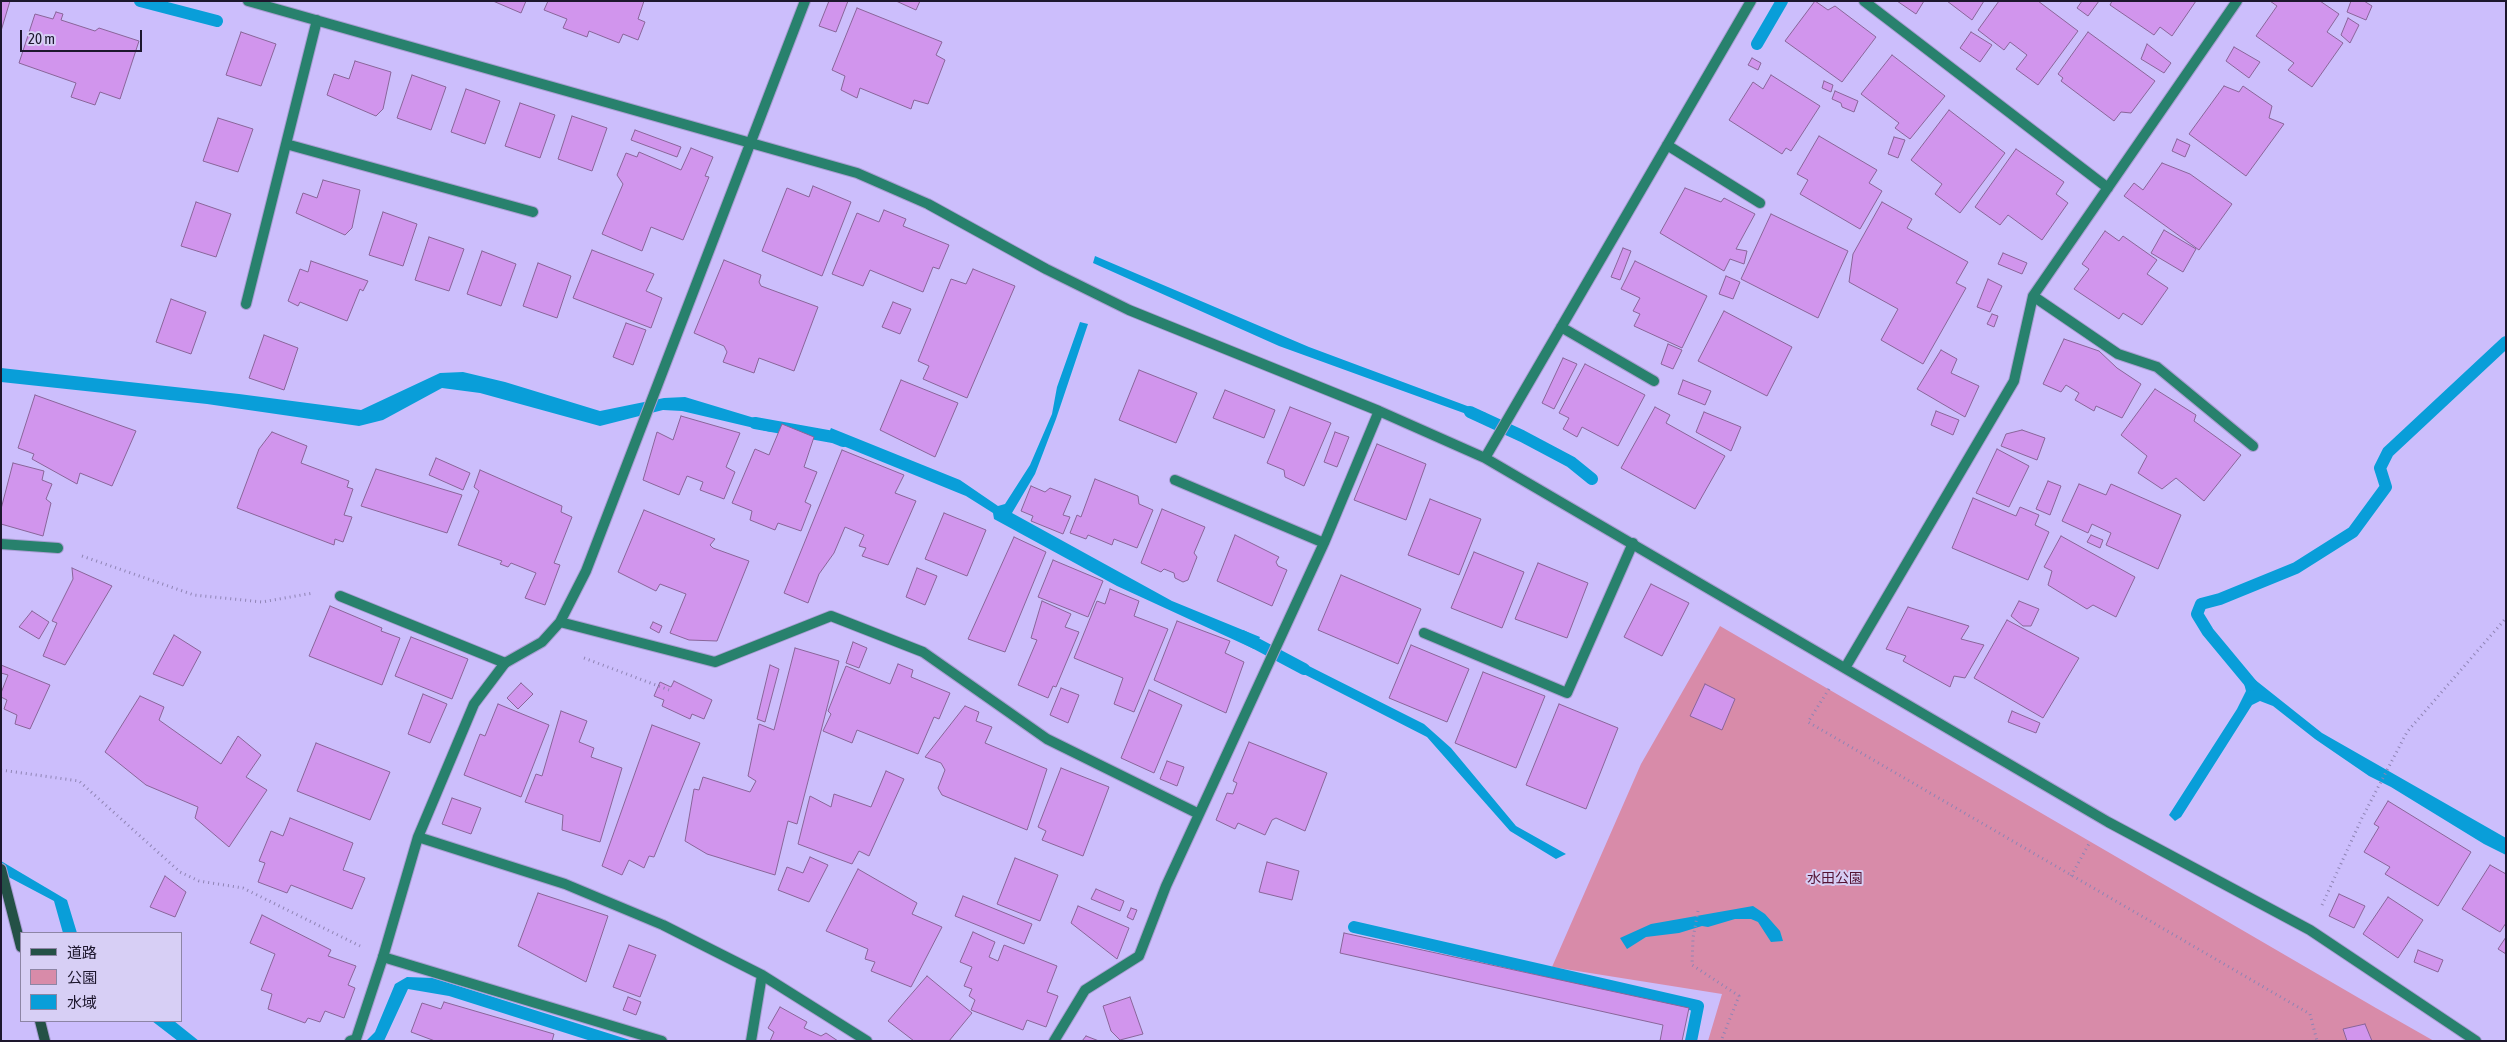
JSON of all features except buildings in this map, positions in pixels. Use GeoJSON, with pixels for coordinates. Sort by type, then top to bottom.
{"type":"FeatureCollection","features":[{"type":"Feature","properties":{"kind":"main road"},"geometry":{"type":"LineString","coordinates":[[1,869],[20,943]]}},
{"type":"Feature","properties":{"kind":"main road"},"geometry":{"type":"LineString","coordinates":[[40,1022],[45,1041]]}},
{"type":"Feature","properties":{"kind":"street"},"geometry":{"type":"LineString","coordinates":[[248,1],[857,173],[928,204],[1046,270],[1129,310],[1379,411],[1485,458],[2108,822],[2310,930],[2476,1041]]}},
{"type":"Feature","properties":{"kind":"street"},"geometry":{"type":"LineString","coordinates":[[350,1041],[356,1039],[383,957],[418,838],[474,704],[506,663],[542,642],[560,622],[586,571],[804,1]]}},
{"type":"Feature","properties":{"kind":"street"},"geometry":{"type":"LineString","coordinates":[[1485,458],[1751,1]]}},
{"type":"Feature","properties":{"kind":"street"},"geometry":{"type":"LineString","coordinates":[[1864,1],[2108,188]]}},
{"type":"Feature","properties":{"kind":"street"},"geometry":{"type":"LineString","coordinates":[[1845,668],[2014,381],[2033,296],[2237,1]]}},
{"type":"Feature","properties":{"kind":"street"},"geometry":{"type":"LineString","coordinates":[[246,304],[317,20]]}},
{"type":"Feature","properties":{"kind":"street"},"geometry":{"type":"LineString","coordinates":[[286,144],[533,212]]}},
{"type":"Feature","properties":{"kind":"street"},"geometry":{"type":"LineString","coordinates":[[1668,145],[1760,203]]}},
{"type":"Feature","properties":{"kind":"street"},"geometry":{"type":"LineString","coordinates":[[2033,296],[2118,354],[2157,368],[2253,446]]}},
{"type":"Feature","properties":{"kind":"street"},"geometry":{"type":"LineString","coordinates":[[1561,327],[1654,381]]}},
{"type":"Feature","properties":{"kind":"street"},"geometry":{"type":"LineString","coordinates":[[1054,1041],[1085,990],[1139,956],[1166,886],[1324,543],[1379,411]]}},
{"type":"Feature","properties":{"kind":"street"},"geometry":{"type":"LineString","coordinates":[[1175,480],[1324,543]]}},
{"type":"Feature","properties":{"kind":"street"},"geometry":{"type":"LineString","coordinates":[[1424,634],[1567,693],[1633,543]]}},
{"type":"Feature","properties":{"kind":"street"},"geometry":{"type":"LineString","coordinates":[[1,544],[58,548]]}},
{"type":"Feature","properties":{"kind":"street"},"geometry":{"type":"LineString","coordinates":[[340,596],[506,663]]}},
{"type":"Feature","properties":{"kind":"street"},"geometry":{"type":"LineString","coordinates":[[560,622],[715,662],[831,616],[923,652],[1047,739],[1199,814]]}},
{"type":"Feature","properties":{"kind":"street"},"geometry":{"type":"LineString","coordinates":[[418,838],[565,884],[663,925],[762,975],[867,1041]]}},
{"type":"Feature","properties":{"kind":"street"},"geometry":{"type":"LineString","coordinates":[[383,957],[662,1041]]}},
{"type":"Feature","properties":{"kind":"street"},"geometry":{"type":"LineString","coordinates":[[751,1041],[762,975]]}},
{"type":"Feature","properties":{"kind":"path"},"geometry":{"type":"LineString","coordinates":[[58,548],[194,594],[262,602],[323,591],[340,596]]}},
{"type":"Feature","properties":{"kind":"path"},"geometry":{"type":"LineString","coordinates":[[2310,930],[2362,818],[2407,732],[2506,618]]}},
{"type":"Feature","properties":{"kind":"path"},"geometry":{"type":"LineString","coordinates":[[542,642],[669,690]]}},
{"type":"Feature","properties":{"kind":"path"},"geometry":{"type":"LineString","coordinates":[[1829,689],[1808,722],[2310,1014],[2317,1041]]}},
{"type":"Feature","properties":{"kind":"path"},"geometry":{"type":"LineString","coordinates":[[1,770],[80,781],[180,872],[199,881],[243,888],[383,957]]}},
{"type":"Feature","properties":{"kind":"path"},"geometry":{"type":"LineString","coordinates":[[2071,876],[2090,842]]}},
{"type":"Feature","properties":{"kind":"path"},"geometry":{"type":"LineString","coordinates":[[1698,911],[1693,938],[1692,965],[1739,996],[1720,1041]]}},
{"type":"Feature","properties":{"kind":"green space","name":"水田公園"},"geometry":{"type":"Polygon","coordinates":[[[1720,626],[2434,1041],[1708,1041],[1722,994],[1552,967],[1641,764],[1720,626]]]}},
{"type":"Feature","properties":{"kind":"water"},"geometry":{"type":"Polygon","coordinates":[[[1095,256],[1309,347],[1486,413],[1483,420],[1279,346],[1093,263],[1095,256]]]}},
{"type":"Feature","properties":{"kind":"water"},"geometry":{"type":"Polygon","coordinates":[[[1080,322],[1088,324],[1056,419],[1035,474],[1012,513],[1172,601],[1260,637],[1254,649],[1117,586],[994,519],[993,513],[966,496],[826,439],[831,428],[960,480],[998,506],[1005,504],[1030,465],[1052,414],[1057,387],[1080,322]]]}},
{"type":"Feature","properties":{"kind":"water"},"geometry":{"type":"Polygon","coordinates":[[[1,368],[239,394],[361,410],[440,373],[463,372],[505,382],[600,411],[664,398],[685,397],[771,423],[771,432],[682,411],[663,410],[600,426],[480,393],[442,388],[383,420],[359,426],[207,404],[1,382],[1,368]]]}},
{"type":"Feature","properties":{"kind":"water"},"geometry":{"type":"Polygon","coordinates":[[[1291,657],[1424,724],[1451,748],[1516,826],[1566,854],[1556,859],[1510,831],[1427,737],[1288,666],[1291,657]]]}},
{"type":"Feature","properties":{"kind":"water"},"geometry":{"type":"Polygon","coordinates":[[[2241,672],[2249,675],[2322,733],[2506,838],[2506,855],[2369,776],[2315,739],[2273,706],[2260,701],[2252,705],[2181,817],[2175,821],[2169,815],[2237,709],[2246,691],[2241,672]]]}},
{"type":"Feature","properties":{"kind":"water"},"geometry":{"type":"Polygon","coordinates":[[[1,861],[67,900],[77,932],[63,932],[54,901],[1,873],[1,861]]]}},
{"type":"Feature","properties":{"kind":"water"},"geometry":{"type":"Polygon","coordinates":[[[1753,906],[1765,914],[1780,931],[1783,941],[1771,942],[1758,922],[1751,919],[1735,919],[1679,933],[1646,937],[1627,949],[1620,938],[1651,924],[1753,906]]]}},
{"type":"Feature","properties":{"kind":"water"},"geometry":{"type":"Polygon","coordinates":[[[407,977],[433,978],[633,1041],[591,1041],[449,996],[408,989],[384,1041],[366,1041],[375,1032],[395,984],[407,977]]]}},
{"type":"Feature","properties":{"kind":"water"},"geometry":{"type":"Polygon","coordinates":[[[153,1022],[175,1022],[199,1041],[178,1041],[153,1022]]]}},
{"type":"Feature","properties":{"kind":"waterway"},"geometry":{"type":"LineString","coordinates":[[140,1],[217,21]]}},
{"type":"Feature","properties":{"kind":"waterway"},"geometry":{"type":"LineString","coordinates":[[1757,44],[1782,1]]}},
{"type":"Feature","properties":{"kind":"waterway"},"geometry":{"type":"LineString","coordinates":[[2252,685],[2208,632],[2197,614],[2201,604],[2220,599],[2296,568],[2353,532],[2386,487],[2380,468],[2388,452],[2506,342]]}},
{"type":"Feature","properties":{"kind":"waterway"},"geometry":{"type":"LineString","coordinates":[[1470,412],[1522,436],[1571,462],[1592,479]]}},
{"type":"Feature","properties":{"kind":"waterway"},"geometry":{"type":"LineString","coordinates":[[755,423],[833,437],[843,441]]}},
{"type":"Feature","properties":{"kind":"waterway"},"geometry":{"type":"LineString","coordinates":[[1242,636],[1304,669]]}},
{"type":"Feature","properties":{"kind":"waterway"},"geometry":{"type":"LineString","coordinates":[[1354,927],[1698,1006],[1691,1041]]}}]}
